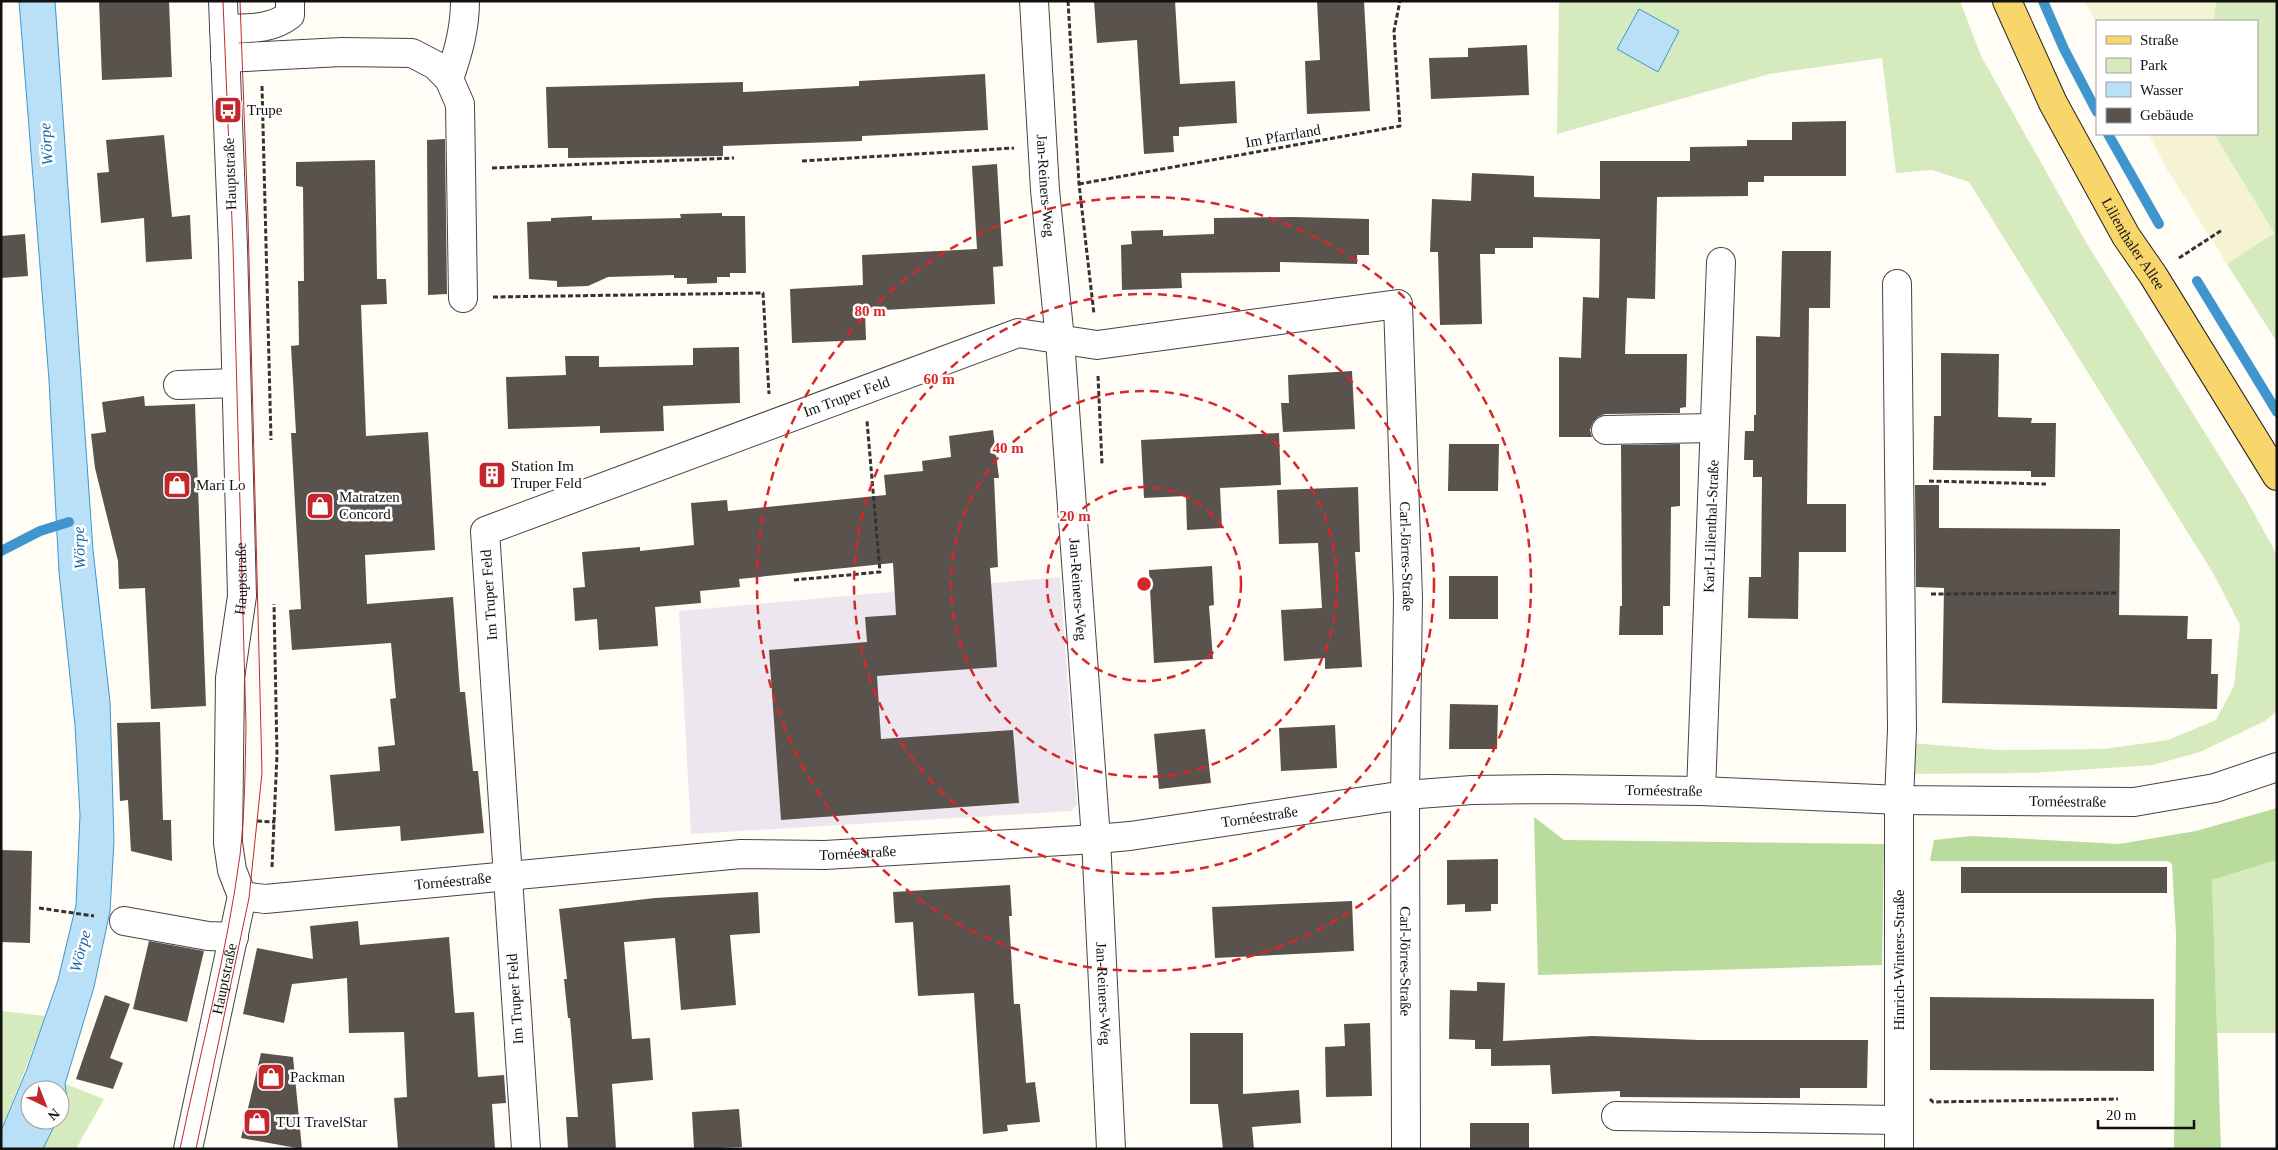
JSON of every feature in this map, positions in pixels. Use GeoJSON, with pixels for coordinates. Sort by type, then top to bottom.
{"type":"FeatureCollection","features":[{"type":"Feature","properties":{"kind":"main road","name":"Lilienthaler Allee"},"geometry":{"type":"LineString","coordinates":[[2007,1],[2053,103],[2126,236],[2153,275],[2277,476]]}},
{"type":"Feature","properties":{"kind":"street","name":"Hauptstraße"},"geometry":{"type":"LineString","coordinates":[[188,1149],[242,896],[232,870],[228,843],[230,678],[242,596],[223,1]]}},
{"type":"Feature","properties":{"kind":"street"},"geometry":{"type":"LineString","coordinates":[[224,29],[261,28],[279,24],[290,15],[290,1]]}},
{"type":"Feature","properties":{"kind":"street"},"geometry":{"type":"LineString","coordinates":[[449,79],[460,48],[465,19],[464,1]]}},
{"type":"Feature","properties":{"kind":"street","name":"Jan-Reiners-Weg"},"geometry":{"type":"LineString","coordinates":[[1034,1],[1045,190],[1060,340],[1096,839],[1111,1149]]}},
{"type":"Feature","properties":{"kind":"street"},"geometry":{"type":"LineString","coordinates":[[225,58],[342,52],[412,53],[435,65],[449,79],[460,104],[462,298]]}},
{"type":"Feature","properties":{"kind":"street","name":"Karl-Lilienthal-Straße"},"geometry":{"type":"LineString","coordinates":[[1701,791],[1721,262]]}},
{"type":"Feature","properties":{"kind":"street","name":"Hinrich-Winters-Straße"},"geometry":{"type":"LineString","coordinates":[[1897,284],[1902,729],[1899,800],[1899,1149]]}},
{"type":"Feature","properties":{"kind":"street","name":"Carl-Jörres-Straße"},"geometry":{"type":"LineString","coordinates":[[1060,340],[1097,345],[1398,304],[1408,598],[1405,795],[1406,1149]]}},
{"type":"Feature","properties":{"kind":"street","name":"Im Truper Feld"},"geometry":{"type":"LineString","coordinates":[[526,1149],[484,531],[1018,333],[1060,340]]}},
{"type":"Feature","properties":{"kind":"street"},"geometry":{"type":"LineString","coordinates":[[178,385],[236,383]]}},
{"type":"Feature","properties":{"kind":"street"},"geometry":{"type":"LineString","coordinates":[[1606,430],[1714,428]]}},
{"type":"Feature","properties":{"kind":"street","name":"Tornéestraße"},"geometry":{"type":"LineString","coordinates":[[242,896],[265,899],[507,878],[741,854],[825,856],[1096,839],[1130,836],[1405,795],[1472,790],[1701,791],[1899,800],[2134,802],[2215,788],[2277,767]]}},
{"type":"Feature","properties":{"kind":"street"},"geometry":{"type":"LineString","coordinates":[[124,921],[208,936],[234,936]]}},
{"type":"Feature","properties":{"kind":"street"},"geometry":{"type":"LineString","coordinates":[[1616,1116],[1899,1120]]}},
{"type":"Feature","properties":{"kind":"path"},"geometry":{"type":"LineString","coordinates":[[1068,1],[1079,184],[1097,345]]}},
{"type":"Feature","properties":{"kind":"path","name":"Im Pfarrland"},"geometry":{"type":"LineString","coordinates":[[1045,190],[1400,126],[1394,31],[1400,1]]}},
{"type":"Feature","properties":{"kind":"path"},"geometry":{"type":"LineString","coordinates":[[802,161],[1042,147]]}},
{"type":"Feature","properties":{"kind":"path"},"geometry":{"type":"LineString","coordinates":[[460,170],[734,158]]}},
{"type":"Feature","properties":{"kind":"path"},"geometry":{"type":"LineString","coordinates":[[2153,275],[2222,230]]}},
{"type":"Feature","properties":{"kind":"path"},"geometry":{"type":"LineString","coordinates":[[462,298],[763,293],[771,425]]}},
{"type":"Feature","properties":{"kind":"path"},"geometry":{"type":"LineString","coordinates":[[794,580],[880,572],[865,390]]}},
{"type":"Feature","properties":{"kind":"path"},"geometry":{"type":"LineString","coordinates":[[1900,480],[2046,484]]}},
{"type":"Feature","properties":{"kind":"path"},"geometry":{"type":"LineString","coordinates":[[1901,594],[2118,593]]}},
{"type":"Feature","properties":{"kind":"path"},"geometry":{"type":"LineString","coordinates":[[267,821],[275,822]]}},
{"type":"Feature","properties":{"kind":"path"},"geometry":{"type":"LineString","coordinates":[[39,908],[124,921]]}},
{"type":"Feature","properties":{"kind":"path"},"geometry":{"type":"LineString","coordinates":[[1899,1079],[1934,1102],[2118,1099]]}},
{"type":"Feature","properties":{"kind":"shaded area"},"geometry":{"type":"Polygon","coordinates":[[[2085,1],[2216,1],[2214,20],[2096,20],[2096,23],[2085,1]]]}},
{"type":"Feature","properties":{"kind":"shaded area"},"geometry":{"type":"Polygon","coordinates":[[[2150,135],[2215,135],[2274,234],[2227,264],[2166,168],[2150,135]]]}},
{"type":"Feature","properties":{"kind":"shaded area"},"geometry":{"type":"Polygon","coordinates":[[[1060,577],[1077,805],[1071,811],[691,834],[679,611],[1060,577]]]}},
{"type":"Feature","properties":{"kind":"green space"},"geometry":{"type":"Polygon","coordinates":[[[1559,1],[1960,1],[1981,56],[2084,239],[2245,497],[2277,555],[2277,711],[2265,721],[2200,752],[2153,765],[2032,773],[1893,774],[1898,742],[1998,750],[2104,749],[2168,740],[2216,720],[2234,686],[2240,625],[2213,573],[1969,182],[1932,170],[1896,173],[1882,58],[1769,74],[1557,134],[1559,1]]]}},
{"type":"Feature","properties":{"kind":"green space"},"geometry":{"type":"Polygon","coordinates":[[[2216,1],[2277,1],[2277,342],[2227,264],[2274,233],[2215,135],[2258,135],[2258,20],[2214,20],[2216,1]]]}},
{"type":"Feature","properties":{"kind":"green space"},"geometry":{"type":"Polygon","coordinates":[[[2277,808],[2277,860],[2212,880],[2221,1149],[2174,1149],[2176,934],[2172,864],[2168,861],[1930,861],[1934,840],[1972,836],[2119,844],[2196,831],[2277,808]]]}},
{"type":"Feature","properties":{"kind":"green space"},"geometry":{"type":"Polygon","coordinates":[[[1534,817],[1564,840],[1884,844],[1882,965],[1538,975],[1534,817]]]}},
{"type":"Feature","properties":{"kind":"green space"},"geometry":{"type":"Polygon","coordinates":[[[2277,860],[2277,1033],[2217,1033],[2212,880],[2277,860]]]}},
{"type":"Feature","properties":{"kind":"green space"},"geometry":{"type":"Polygon","coordinates":[[[1,1011],[46,1016],[20,1080],[1,1131],[1,1011]]]}},
{"type":"Feature","properties":{"kind":"green space"},"geometry":{"type":"Polygon","coordinates":[[[70,1086],[104,1099],[76,1149],[43,1149],[52,1130],[70,1130],[70,1086]]]}},
{"type":"Feature","properties":{"kind":"water","name":"Wörpe"},"geometry":{"type":"Polygon","coordinates":[[[19,1],[55,1],[93,550],[110,702],[114,841],[110,911],[94,987],[66,1080],[22,1080],[58,980],[76,905],[80,815],[75,725],[59,572],[49,380],[19,1]]]}},
{"type":"Feature","properties":{"kind":"water"},"geometry":{"type":"Polygon","coordinates":[[[1639,9],[1679,31],[1658,72],[1617,49],[1639,9]]]}},
{"type":"Feature","properties":{"kind":"water"},"geometry":{"type":"Polygon","coordinates":[[[20,1086],[20,1130],[52,1130],[43,1149],[1,1149],[1,1131],[20,1086]]]}},
{"type":"Feature","properties":{"kind":"building"},"geometry":{"type":"Polygon","coordinates":[[[99,1],[169,1],[172,77],[102,80],[99,1]]]}},
{"type":"Feature","properties":{"kind":"building"},"geometry":{"type":"Polygon","coordinates":[[[1094,1],[1175,1],[1180,84],[1235,81],[1237,123],[1179,127],[1179,136],[1173,136],[1174,152],[1144,154],[1137,40],[1097,43],[1094,1]]]}},
{"type":"Feature","properties":{"kind":"building"},"geometry":{"type":"Polygon","coordinates":[[[1317,1],[1364,1],[1370,111],[1307,114],[1305,61],[1320,60],[1317,1]]]}},
{"type":"Feature","properties":{"kind":"building"},"geometry":{"type":"Polygon","coordinates":[[[1527,45],[1529,95],[1431,99],[1429,58],[1468,57],[1468,48],[1527,45]]]}},
{"type":"Feature","properties":{"kind":"building"},"geometry":{"type":"Polygon","coordinates":[[[985,74],[988,130],[862,136],[862,141],[723,146],[723,156],[568,158],[568,148],[548,148],[546,87],[743,82],[743,92],[859,86],[859,81],[985,74]]]}},
{"type":"Feature","properties":{"kind":"building"},"geometry":{"type":"Polygon","coordinates":[[[1846,121],[1846,176],[1764,176],[1764,182],[1748,182],[1748,196],[1657,197],[1655,299],[1627,298],[1625,354],[1687,354],[1686,407],[1680,408],[1680,413],[1605,414],[1593,422],[1590,430],[1592,437],[1559,437],[1559,357],[1581,358],[1583,297],[1599,298],[1600,239],[1533,237],[1533,248],[1495,248],[1495,254],[1480,254],[1482,324],[1440,325],[1438,252],[1430,252],[1432,199],[1471,201],[1472,173],[1534,176],[1534,197],[1600,199],[1600,161],[1690,161],[1690,147],[1747,146],[1747,140],[1792,140],[1792,122],[1846,121]]]}},
{"type":"Feature","properties":{"kind":"building"},"geometry":{"type":"Polygon","coordinates":[[[164,135],[172,217],[190,215],[192,259],[146,262],[144,218],[101,223],[97,173],[109,172],[106,140],[164,135]]]}},
{"type":"Feature","properties":{"kind":"building"},"geometry":{"type":"Polygon","coordinates":[[[445,139],[447,294],[428,295],[427,140],[445,139]]]}},
{"type":"Feature","properties":{"kind":"building"},"geometry":{"type":"Polygon","coordinates":[[[375,160],[377,279],[386,279],[387,304],[361,305],[366,436],[428,432],[435,550],[365,555],[367,604],[453,597],[460,692],[465,692],[473,771],[478,771],[484,833],[401,841],[400,826],[335,831],[330,775],[380,771],[378,747],[395,745],[390,699],[396,698],[391,643],[292,650],[289,610],[301,609],[291,433],[296,433],[291,346],[299,345],[298,281],[304,281],[303,187],[296,186],[296,162],[375,160]]]}},
{"type":"Feature","properties":{"kind":"building"},"geometry":{"type":"Polygon","coordinates":[[[997,164],[1003,266],[993,267],[995,304],[865,311],[866,340],[792,343],[790,289],[863,285],[862,255],[977,249],[972,166],[997,164]]]}},
{"type":"Feature","properties":{"kind":"building"},"geometry":{"type":"Polygon","coordinates":[[[722,213],[722,216],[745,216],[746,273],[730,273],[730,277],[717,277],[717,283],[687,284],[687,278],[674,278],[674,275],[608,277],[588,286],[557,287],[557,281],[529,279],[527,222],[551,221],[551,218],[592,216],[592,220],[681,218],[680,214],[722,213]]]}},
{"type":"Feature","properties":{"kind":"building"},"geometry":{"type":"Polygon","coordinates":[[[1294,217],[1369,219],[1369,255],[1357,255],[1357,264],[1280,262],[1280,272],[1181,273],[1182,288],[1122,290],[1121,245],[1132,244],[1131,231],[1163,230],[1163,236],[1214,234],[1214,218],[1294,217]]]}},
{"type":"Feature","properties":{"kind":"building"},"geometry":{"type":"Polygon","coordinates":[[[25,234],[28,276],[1,278],[1,236],[25,234]]]}},
{"type":"Feature","properties":{"kind":"building"},"geometry":{"type":"Polygon","coordinates":[[[1782,251],[1831,251],[1830,308],[1809,308],[1807,504],[1846,504],[1846,552],[1799,552],[1798,619],[1748,618],[1749,577],[1761,577],[1762,477],[1753,477],[1753,460],[1744,460],[1745,431],[1754,431],[1754,415],[1756,415],[1756,336],[1780,337],[1782,251]]]}},
{"type":"Feature","properties":{"kind":"building"},"geometry":{"type":"Polygon","coordinates":[[[739,347],[740,403],[663,406],[664,431],[600,433],[600,426],[508,429],[506,377],[566,375],[565,356],[599,356],[599,367],[693,365],[693,348],[739,347]]]}},
{"type":"Feature","properties":{"kind":"building"},"geometry":{"type":"Polygon","coordinates":[[[1941,353],[1999,354],[1998,417],[2032,418],[2031,423],[2056,423],[2055,477],[2031,477],[2031,471],[1933,470],[1934,416],[1941,416],[1941,353]]]}},
{"type":"Feature","properties":{"kind":"building"},"geometry":{"type":"Polygon","coordinates":[[[1352,371],[1355,429],[1283,432],[1281,403],[1289,403],[1288,375],[1352,371]]]}},
{"type":"Feature","properties":{"kind":"building"},"geometry":{"type":"Polygon","coordinates":[[[144,396],[145,406],[195,404],[206,706],[151,709],[145,588],[119,589],[118,561],[95,468],[91,434],[106,432],[102,402],[144,396]]]}},
{"type":"Feature","properties":{"kind":"building"},"geometry":{"type":"Polygon","coordinates":[[[993,430],[999,478],[994,478],[998,567],[990,568],[997,667],[877,676],[881,739],[1013,730],[1019,803],[781,820],[769,650],[867,642],[865,617],[896,615],[893,563],[739,579],[740,587],[700,591],[701,603],[655,607],[658,646],[599,650],[597,619],[575,621],[573,588],[585,587],[582,552],[640,547],[640,551],[694,545],[691,503],[727,500],[728,511],[886,495],[884,475],[923,471],[922,461],[951,457],[949,436],[993,430]]]}},
{"type":"Feature","properties":{"kind":"building"},"geometry":{"type":"Polygon","coordinates":[[[1279,433],[1281,485],[1220,488],[1222,528],[1187,530],[1186,496],[1144,498],[1141,440],[1279,433]]]}},
{"type":"Feature","properties":{"kind":"building"},"geometry":{"type":"Polygon","coordinates":[[[1449,444],[1499,444],[1498,491],[1448,491],[1449,444]]]}},
{"type":"Feature","properties":{"kind":"building"},"geometry":{"type":"Polygon","coordinates":[[[1680,444],[1680,506],[1671,507],[1670,606],[1663,606],[1663,635],[1619,635],[1620,606],[1622,606],[1621,445],[1680,444]]]}},
{"type":"Feature","properties":{"kind":"building"},"geometry":{"type":"Polygon","coordinates":[[[1915,485],[1939,485],[1939,528],[2120,529],[2119,615],[2188,616],[2187,639],[2212,639],[2211,674],[2218,674],[2217,709],[1942,703],[1944,588],[1916,587],[1915,485]]]}},
{"type":"Feature","properties":{"kind":"building"},"geometry":{"type":"Polygon","coordinates":[[[1358,487],[1360,552],[1355,552],[1362,667],[1325,669],[1325,658],[1284,661],[1281,610],[1322,608],[1318,543],[1279,544],[1277,490],[1358,487]]]}},
{"type":"Feature","properties":{"kind":"building"},"geometry":{"type":"Polygon","coordinates":[[[1212,566],[1214,605],[1209,606],[1213,659],[1154,663],[1149,570],[1212,566]]]}},
{"type":"Feature","properties":{"kind":"building"},"geometry":{"type":"Polygon","coordinates":[[[1449,576],[1498,576],[1498,619],[1449,619],[1449,576]]]}},
{"type":"Feature","properties":{"kind":"building"},"geometry":{"type":"Polygon","coordinates":[[[1450,704],[1498,705],[1497,749],[1449,749],[1450,704]]]}},
{"type":"Feature","properties":{"kind":"building"},"geometry":{"type":"Polygon","coordinates":[[[160,722],[163,820],[171,820],[172,861],[131,851],[128,800],[120,801],[117,723],[160,722]]]}},
{"type":"Feature","properties":{"kind":"building"},"geometry":{"type":"Polygon","coordinates":[[[1335,725],[1337,768],[1281,771],[1279,728],[1335,725]]]}},
{"type":"Feature","properties":{"kind":"building"},"geometry":{"type":"Polygon","coordinates":[[[1205,729],[1211,783],[1159,789],[1154,734],[1205,729]]]}},
{"type":"Feature","properties":{"kind":"building"},"geometry":{"type":"Polygon","coordinates":[[[1,850],[32,851],[30,943],[1,942],[1,850]]]}},
{"type":"Feature","properties":{"kind":"building"},"geometry":{"type":"Polygon","coordinates":[[[1498,859],[1498,904],[1491,904],[1491,911],[1465,912],[1465,904],[1447,905],[1447,860],[1498,859]]]}},
{"type":"Feature","properties":{"kind":"building"},"geometry":{"type":"Polygon","coordinates":[[[1961,867],[2167,867],[2167,893],[1961,893],[1961,867]]]}},
{"type":"Feature","properties":{"kind":"building"},"geometry":{"type":"Polygon","coordinates":[[[1010,885],[1012,916],[1009,916],[1014,1004],[1020,1004],[1026,1083],[1035,1082],[1040,1122],[1007,1125],[1008,1131],[983,1134],[974,993],[918,996],[913,922],[895,923],[893,892],[1010,885]]]}},
{"type":"Feature","properties":{"kind":"building"},"geometry":{"type":"Polygon","coordinates":[[[758,892],[760,933],[730,935],[736,1005],[681,1010],[675,938],[624,942],[632,1039],[650,1038],[653,1080],[612,1084],[616,1149],[568,1149],[566,1117],[578,1117],[570,1018],[568,1018],[564,979],[567,979],[559,909],[655,898],[758,892]]]}},
{"type":"Feature","properties":{"kind":"building"},"geometry":{"type":"Polygon","coordinates":[[[1352,901],[1354,951],[1215,958],[1212,907],[1352,901]]]}},
{"type":"Feature","properties":{"kind":"building"},"geometry":{"type":"Polygon","coordinates":[[[358,921],[360,945],[449,937],[455,1013],[474,1012],[478,1077],[504,1075],[506,1103],[492,1104],[495,1149],[398,1149],[394,1098],[407,1097],[404,1032],[349,1033],[347,978],[292,984],[284,1023],[243,1014],[257,948],[313,959],[310,926],[358,921]]]}},
{"type":"Feature","properties":{"kind":"building"},"geometry":{"type":"Polygon","coordinates":[[[149,941],[204,951],[187,1022],[133,1009],[149,941]]]}},
{"type":"Feature","properties":{"kind":"building"},"geometry":{"type":"Polygon","coordinates":[[[1477,982],[1505,983],[1503,1041],[1593,1036],[1699,1040],[1868,1040],[1867,1088],[1800,1088],[1800,1098],[1620,1097],[1620,1091],[1552,1094],[1550,1065],[1491,1066],[1491,1049],[1475,1049],[1475,1040],[1449,1039],[1450,990],[1477,991],[1477,982]]]}},
{"type":"Feature","properties":{"kind":"building"},"geometry":{"type":"Polygon","coordinates":[[[105,995],[130,1004],[110,1058],[123,1063],[113,1089],[76,1079],[105,995]]]}},
{"type":"Feature","properties":{"kind":"building"},"geometry":{"type":"Polygon","coordinates":[[[1930,997],[2154,999],[2154,1071],[1930,1070],[1930,997]]]}},
{"type":"Feature","properties":{"kind":"building"},"geometry":{"type":"Polygon","coordinates":[[[1370,1023],[1372,1096],[1326,1097],[1325,1047],[1345,1046],[1344,1024],[1370,1023]]]}},
{"type":"Feature","properties":{"kind":"building"},"geometry":{"type":"Polygon","coordinates":[[[1190,1033],[1243,1033],[1243,1094],[1299,1090],[1301,1123],[1252,1127],[1254,1149],[1223,1149],[1218,1104],[1190,1104],[1190,1033]]]}},
{"type":"Feature","properties":{"kind":"building"},"geometry":{"type":"Polygon","coordinates":[[[261,1053],[293,1057],[302,1149],[241,1138],[261,1053]]]}},
{"type":"Feature","properties":{"kind":"building"},"geometry":{"type":"Polygon","coordinates":[[[739,1109],[742,1147],[694,1149],[692,1112],[739,1109]]]}},
{"type":"Feature","properties":{"kind":"building"},"geometry":{"type":"Polygon","coordinates":[[[1470,1123],[1529,1123],[1529,1149],[1470,1149],[1470,1123]]]}},
{"type":"Feature","properties":{"kind":"waterway"},"geometry":{"type":"LineString","coordinates":[[2043,1],[2064,49],[2096,110]]}},
{"type":"Feature","properties":{"kind":"waterway"},"geometry":{"type":"LineString","coordinates":[[2109,135],[2159,224]]}},
{"type":"Feature","properties":{"kind":"waterway"},"geometry":{"type":"LineString","coordinates":[[2197,281],[2277,412]]}},
{"type":"Feature","properties":{"kind":"waterway","name":"Wörpe"},"geometry":{"type":"LineString","coordinates":[[1,551],[40,531],[69,522]]}},
{"type":"Feature","properties":{"kind":"tram line"},"geometry":{"type":"LineString","coordinates":[[180,1149],[228,929],[235,892],[243,823],[246,726],[233,246],[223,1]]}},
{"type":"Feature","properties":{"kind":"tram line"},"geometry":{"type":"LineString","coordinates":[[196,1149],[249,898],[262,773],[248,220],[240,1]]}},
{"type":"Feature","properties":{"kind":"place","name":"Trupe"},"geometry":{"type":"Point","coordinates":[228,110]}},
{"type":"Feature","properties":{"kind":"place","name":"Station Im Truper Feld"},"geometry":{"type":"Point","coordinates":[492,475]}},
{"type":"Feature","properties":{"kind":"place","name":"Mari Lo"},"geometry":{"type":"Point","coordinates":[177,485]}},
{"type":"Feature","properties":{"kind":"place","name":"Matratzen Concord"},"geometry":{"type":"Point","coordinates":[320,506]}},
{"type":"Feature","properties":{"kind":"place","name":"Packman"},"geometry":{"type":"Point","coordinates":[271,1077]}},
{"type":"Feature","properties":{"kind":"place","name":"TUI TravelStar"},"geometry":{"type":"Point","coordinates":[257,1122]}}]}
